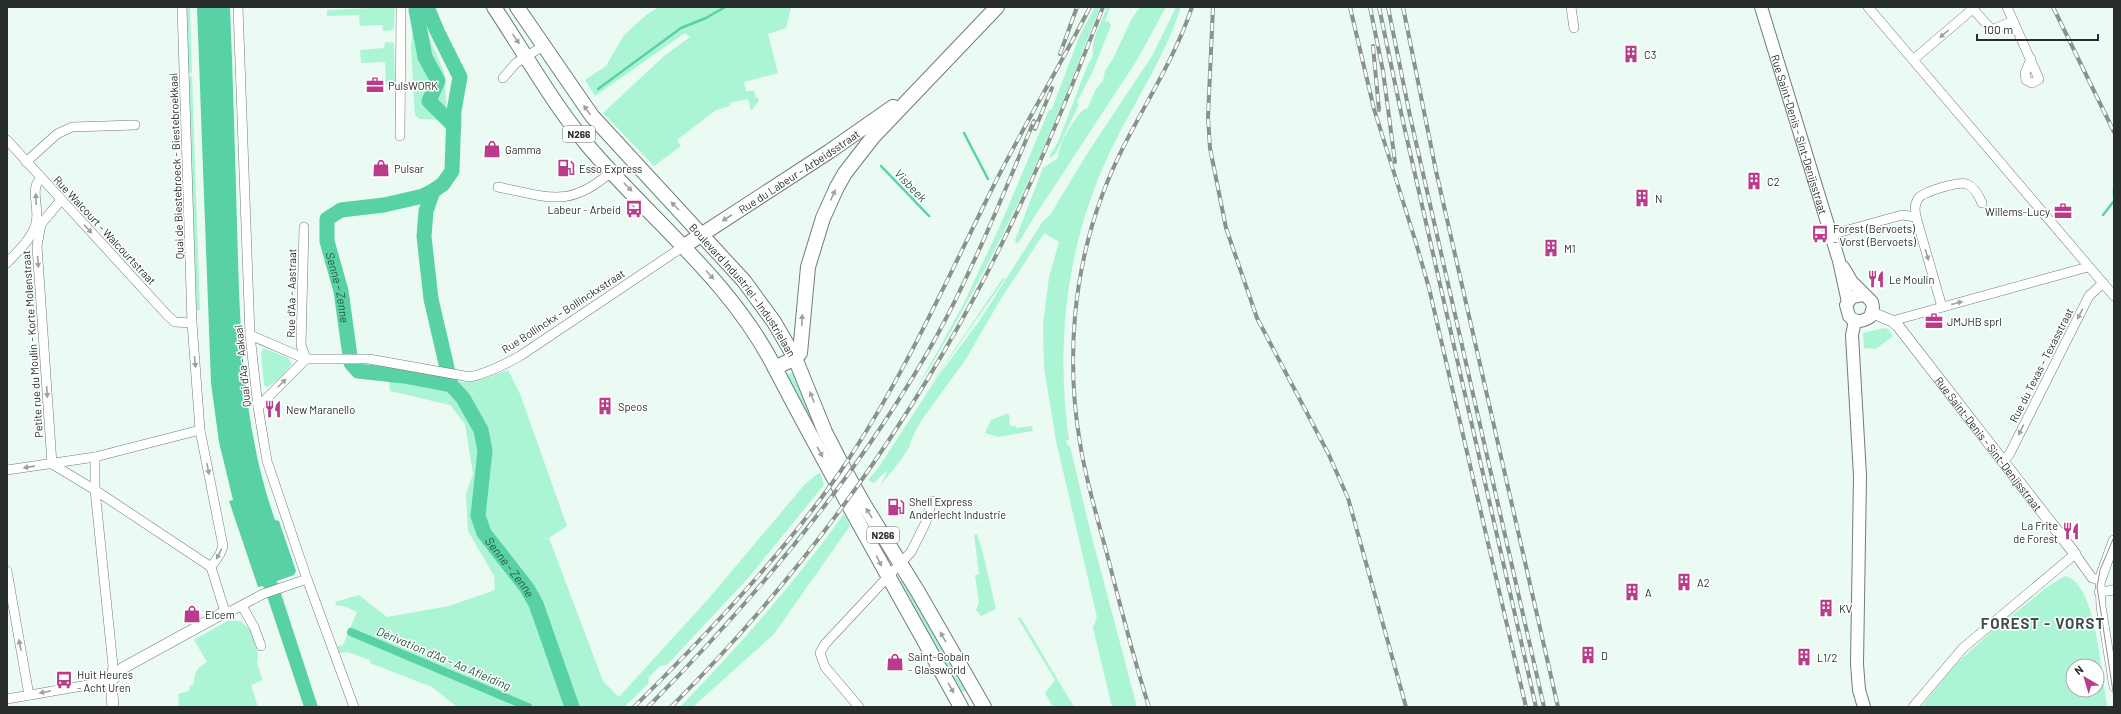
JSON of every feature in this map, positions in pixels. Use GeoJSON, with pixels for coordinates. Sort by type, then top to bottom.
{"type":"FeatureCollection","features":[{"type":"Feature","properties":{"kind":"main road","name":"Boulevard Industriel - Industrielaan"},"geometry":{"type":"LineString","coordinates":[[494,7],[565,115],[589,147],[684,246],[741,312],[757,334],[961,707]]}},
{"type":"Feature","properties":{"kind":"main road","name":"Boulevard Industriel - Industrielaan"},"geometry":{"type":"LineString","coordinates":[[517,7],[592,116],[702,234],[759,300],[795,358],[826,432],[843,467],[984,707]]}},
{"type":"Feature","properties":{"kind":"main road"},"geometry":{"type":"LineString","coordinates":[[775,368],[795,358],[800,353],[804,292],[813,245],[823,218],[845,173],[869,142],[997,7]]}},
{"type":"Feature","properties":{"kind":"main road","name":"Rue Saint-Denis - Sint-Denijsstraat"},"geometry":{"type":"LineString","coordinates":[[1761,7],[1839,261],[1848,302],[1847,313],[1855,321]]}},
{"type":"Feature","properties":{"kind":"main road","name":"Rue du Labeur - Arbeidsstraat"},"geometry":{"type":"LineString","coordinates":[[684,246],[858,133],[913,94]]}},
{"type":"Feature","properties":{"kind":"main road"},"geometry":{"type":"LineString","coordinates":[[858,133],[869,142]]}},
{"type":"Feature","properties":{"kind":"main road"},"geometry":{"type":"LineString","coordinates":[[830,151],[844,159],[846,164],[845,173]]}},
{"type":"Feature","properties":{"kind":"main road","name":"Rue Saint-Denis - Sint-Denijsstraat"},"geometry":{"type":"LineString","coordinates":[[1839,261],[1852,282],[1863,295],[1872,302],[1873,312]]}},
{"type":"Feature","properties":{"kind":"main road"},"geometry":{"type":"LineString","coordinates":[[1848,302],[1857,295],[1863,295]]}},
{"type":"Feature","properties":{"kind":"main road"},"geometry":{"type":"LineString","coordinates":[[1864,707],[1859,690],[1857,664],[1860,476],[1852,334],[1855,321],[1865,320],[1873,312]]}},
{"type":"Feature","properties":{"kind":"street","name":"Quai de Biestebroeck - Biestebroekkaai"},"geometry":{"type":"LineString","coordinates":[[182,7],[192,323],[200,430],[223,546],[220,554],[211,567]]}},
{"type":"Feature","properties":{"kind":"street","name":"Quai d'Aa - Aakaai"},"geometry":{"type":"LineString","coordinates":[[238,7],[250,335],[258,407],[267,461],[302,580],[354,707]]}},
{"type":"Feature","properties":{"kind":"street"},"geometry":{"type":"LineString","coordinates":[[400,136],[401,7]]}},
{"type":"Feature","properties":{"kind":"street"},"geometry":{"type":"LineString","coordinates":[[1570,7],[1574,28]]}},
{"type":"Feature","properties":{"kind":"street"},"geometry":{"type":"LineString","coordinates":[[1869,7],[2114,296]]}},
{"type":"Feature","properties":{"kind":"street"},"geometry":{"type":"LineString","coordinates":[[2007,7],[2031,59]]}},
{"type":"Feature","properties":{"kind":"street"},"geometry":{"type":"LineString","coordinates":[[1914,60],[1974,8],[1992,30],[2013,21]]}},
{"type":"Feature","properties":{"kind":"street"},"geometry":{"type":"LineString","coordinates":[[502,78],[516,63],[543,46]]}},
{"type":"Feature","properties":{"kind":"street"},"geometry":{"type":"LineString","coordinates":[[26,162],[57,134],[72,127],[135,125]]}},
{"type":"Feature","properties":{"kind":"street","name":"Rue Walcourt - Walcourtstraat"},"geometry":{"type":"LineString","coordinates":[[7,140],[168,316],[175,322],[192,323]]}},
{"type":"Feature","properties":{"kind":"street"},"geometry":{"type":"LineString","coordinates":[[498,187],[551,198],[569,197],[592,189],[612,171]]}},
{"type":"Feature","properties":{"kind":"street","name":"Petite rue du Moulin - Korte Molenstraat"},"geometry":{"type":"LineString","coordinates":[[41,178],[35,185],[38,223],[37,246],[52,464]]}},
{"type":"Feature","properties":{"kind":"street"},"geometry":{"type":"LineString","coordinates":[[1942,307],[1916,217],[1915,205],[1919,197],[1926,193],[1964,183],[1971,187],[1982,203]]}},
{"type":"Feature","properties":{"kind":"street"},"geometry":{"type":"LineString","coordinates":[[7,263],[26,241],[38,223],[61,200]]}},
{"type":"Feature","properties":{"kind":"street"},"geometry":{"type":"LineString","coordinates":[[1830,235],[1902,215],[1916,217]]}},
{"type":"Feature","properties":{"kind":"street","name":"Rue d'Aa - Aastraat"},"geometry":{"type":"LineString","coordinates":[[304,227],[301,345],[306,359]]}},
{"type":"Feature","properties":{"kind":"street"},"geometry":{"type":"LineString","coordinates":[[26,241],[37,246]]}},
{"type":"Feature","properties":{"kind":"street","name":"Rue Bollinckx - Bollinckxstraat"},"geometry":{"type":"LineString","coordinates":[[250,335],[306,359],[369,359],[470,377],[499,367],[520,356],[684,246]]}},
{"type":"Feature","properties":{"kind":"street"},"geometry":{"type":"LineString","coordinates":[[1892,321],[2088,267]]}},
{"type":"Feature","properties":{"kind":"street","name":"Rue du Texas - Texasstraat"},"geometry":{"type":"LineString","coordinates":[[2003,460],[2009,455],[2089,296],[2103,283]]}},
{"type":"Feature","properties":{"kind":"street","name":"Rue Saint-Denis - Sint-Denijsstraat"},"geometry":{"type":"LineString","coordinates":[[1873,312],[1892,321],[1898,326],[2003,460],[2092,578],[2100,580]]}},
{"type":"Feature","properties":{"kind":"street"},"geometry":{"type":"LineString","coordinates":[[258,407],[306,359]]}},
{"type":"Feature","properties":{"kind":"street"},"geometry":{"type":"LineString","coordinates":[[7,470],[95,457],[200,430]]}},
{"type":"Feature","properties":{"kind":"street"},"geometry":{"type":"LineString","coordinates":[[95,457],[95,490],[113,666],[111,681],[113,707]]}},
{"type":"Feature","properties":{"kind":"street"},"geometry":{"type":"LineString","coordinates":[[52,464],[95,490],[211,567],[225,612]]}},
{"type":"Feature","properties":{"kind":"street"},"geometry":{"type":"LineString","coordinates":[[859,707],[825,667],[820,653],[825,644],[911,552],[926,522],[932,501]]}},
{"type":"Feature","properties":{"kind":"street"},"geometry":{"type":"LineString","coordinates":[[2114,541],[2101,570],[2099,592],[2114,687]]}},
{"type":"Feature","properties":{"kind":"street"},"geometry":{"type":"LineString","coordinates":[[1909,707],[1915,703],[1963,648],[2075,554]]}},
{"type":"Feature","properties":{"kind":"street"},"geometry":{"type":"LineString","coordinates":[[7,572],[11,623],[29,695]]}},
{"type":"Feature","properties":{"kind":"street"},"geometry":{"type":"LineString","coordinates":[[7,700],[111,681],[123,668],[225,612],[242,606],[263,594],[302,580]]}},
{"type":"Feature","properties":{"kind":"street"},"geometry":{"type":"LineString","coordinates":[[2099,592],[2114,590]]}},
{"type":"Feature","properties":{"kind":"street"},"geometry":{"type":"LineString","coordinates":[[242,606],[254,627],[260,646]]}},
{"type":"Feature","properties":{"kind":"shaded area"},"geometry":{"type":"Polygon","coordinates":[[[185,7],[190,7],[192,73],[187,73],[185,7]]]}},
{"type":"Feature","properties":{"kind":"shaded area"},"geometry":{"type":"Polygon","coordinates":[[[197,7],[230,7],[239,300],[244,374],[255,447],[264,484],[275,520],[279,521],[296,571],[294,575],[277,581],[318,707],[304,707],[269,602],[263,586],[258,587],[229,501],[233,500],[219,442],[211,383],[197,7]]]}},
{"type":"Feature","properties":{"kind":"shaded area"},"geometry":{"type":"Polygon","coordinates":[[[395,7],[394,28],[392,30],[383,31],[382,25],[360,26],[359,15],[327,16],[327,10],[395,7]]]}},
{"type":"Feature","properties":{"kind":"shaded area"},"geometry":{"type":"Polygon","coordinates":[[[659,7],[791,7],[786,28],[768,34],[778,73],[744,82],[746,91],[754,91],[759,101],[751,111],[748,99],[729,103],[730,106],[716,110],[677,140],[681,146],[654,166],[603,113],[664,56],[690,37],[685,33],[595,96],[585,80],[606,66],[624,35],[646,15],[659,7]]]}},
{"type":"Feature","properties":{"kind":"shaded area"},"geometry":{"type":"Polygon","coordinates":[[[1095,7],[1100,7],[1028,183],[965,307],[912,397],[962,307],[999,228],[1049,110],[1051,110],[1053,106],[1080,35],[1095,7]]]}},
{"type":"Feature","properties":{"kind":"shaded area"},"geometry":{"type":"Polygon","coordinates":[[[1107,7],[1110,7],[1105,22],[1108,21],[1111,25],[1093,71],[1077,102],[1079,104],[1056,153],[1050,158],[1050,155],[1058,142],[1088,64],[1093,55],[1093,43],[1107,7]]]}},
{"type":"Feature","properties":{"kind":"shaded area"},"geometry":{"type":"Polygon","coordinates":[[[1140,7],[1166,7],[1137,60],[1019,242],[1016,243],[1015,240],[1043,168],[1058,158],[1061,145],[1067,132],[1084,109],[1087,109],[1096,89],[1103,81],[1105,71],[1113,59],[1131,20],[1140,7]]]}},
{"type":"Feature","properties":{"kind":"shaded area"},"geometry":{"type":"Polygon","coordinates":[[[1176,7],[1181,7],[1166,45],[1109,154],[1083,222],[1074,258],[1064,330],[1063,366],[1069,440],[1066,441],[1068,446],[1070,446],[1090,530],[1137,707],[1112,707],[1093,628],[1097,617],[1056,441],[1044,368],[1043,325],[1049,277],[1059,242],[1044,233],[999,302],[966,359],[921,421],[911,440],[910,446],[901,460],[880,486],[887,473],[886,471],[874,483],[868,480],[879,467],[938,376],[980,320],[1043,221],[1050,215],[1087,154],[1152,56],[1176,7]]]}},
{"type":"Feature","properties":{"kind":"shaded area"},"geometry":{"type":"Polygon","coordinates":[[[414,16],[420,16],[444,72],[447,114],[443,120],[420,119],[415,115],[411,48],[414,16]]]}},
{"type":"Feature","properties":{"kind":"shaded area"},"geometry":{"type":"Polygon","coordinates":[[[385,42],[394,43],[395,83],[386,84],[385,62],[361,63],[360,50],[384,48],[385,42]]]}},
{"type":"Feature","properties":{"kind":"shaded area"},"geometry":{"type":"Polygon","coordinates":[[[192,76],[200,310],[195,310],[188,77],[192,76]]]}},
{"type":"Feature","properties":{"kind":"shaded area"},"geometry":{"type":"Polygon","coordinates":[[[1003,278],[1005,279],[924,394],[1003,278]]]}},
{"type":"Feature","properties":{"kind":"shaded area"},"geometry":{"type":"Polygon","coordinates":[[[1883,328],[1888,329],[1893,336],[1876,349],[1864,348],[1863,333],[1883,328]]]}},
{"type":"Feature","properties":{"kind":"shaded area"},"geometry":{"type":"Polygon","coordinates":[[[264,348],[288,358],[292,364],[278,380],[267,387],[264,385],[261,352],[264,348]]]}},
{"type":"Feature","properties":{"kind":"shaded area"},"geometry":{"type":"Polygon","coordinates":[[[387,368],[421,372],[462,382],[474,382],[508,370],[520,394],[567,526],[549,538],[603,681],[619,697],[710,597],[805,484],[820,472],[824,485],[749,577],[667,665],[660,666],[649,677],[648,684],[624,707],[457,707],[432,687],[370,663],[370,660],[347,652],[339,653],[337,647],[343,645],[357,612],[346,607],[336,605],[335,602],[359,595],[387,617],[449,606],[495,590],[494,576],[468,531],[466,494],[473,474],[465,424],[450,405],[390,391],[387,368]]]}},
{"type":"Feature","properties":{"kind":"shaded area"},"geometry":{"type":"Polygon","coordinates":[[[793,372],[889,556],[888,558],[885,558],[786,375],[793,372]]]}},
{"type":"Feature","properties":{"kind":"shaded area"},"geometry":{"type":"Polygon","coordinates":[[[1009,414],[1010,426],[1016,426],[1016,428],[1032,426],[1033,431],[998,437],[985,433],[991,420],[1009,414]]]}},
{"type":"Feature","properties":{"kind":"shaded area"},"geometry":{"type":"Polygon","coordinates":[[[844,514],[850,526],[774,634],[693,707],[680,707],[724,661],[766,613],[844,514]]]}},
{"type":"Feature","properties":{"kind":"shaded area"},"geometry":{"type":"Polygon","coordinates":[[[977,534],[996,609],[981,616],[976,610],[979,603],[975,575],[979,574],[974,535],[977,534]]]}},
{"type":"Feature","properties":{"kind":"shaded area"},"geometry":{"type":"Polygon","coordinates":[[[2065,576],[2076,582],[2084,595],[2091,613],[2100,658],[2065,658],[2065,698],[2105,698],[2105,694],[2108,707],[1921,707],[1956,664],[1991,632],[2050,585],[2065,576]]]}},
{"type":"Feature","properties":{"kind":"shaded area"},"geometry":{"type":"Polygon","coordinates":[[[903,579],[967,687],[966,691],[958,692],[898,585],[903,579]]]}},
{"type":"Feature","properties":{"kind":"shaded area"},"geometry":{"type":"Polygon","coordinates":[[[1017,617],[1021,618],[1074,707],[1053,707],[1045,693],[1055,680],[1017,617]]]}},
{"type":"Feature","properties":{"kind":"shaded area"},"geometry":{"type":"Polygon","coordinates":[[[229,620],[241,621],[251,631],[258,655],[257,664],[263,680],[251,685],[258,707],[179,707],[178,694],[189,691],[190,686],[194,684],[197,671],[207,662],[194,640],[229,620]]]}},
{"type":"Feature","properties":{"kind":"waterway"},"geometry":{"type":"LineString","coordinates":[[418,7],[416,10],[425,57],[438,81],[429,101],[454,126]]}},
{"type":"Feature","properties":{"kind":"waterway","name":"Senne - Zenne"},"geometry":{"type":"LineString","coordinates":[[427,7],[460,77],[454,111],[452,171],[443,184],[433,191],[426,211],[424,236],[431,299],[451,385],[463,398],[481,430],[485,451],[478,516],[484,533],[527,588],[536,604],[572,707]]}},
{"type":"Feature","properties":{"kind":"waterway"},"geometry":{"type":"LineString","coordinates":[[598,89],[681,28],[706,18],[725,7]]}},
{"type":"Feature","properties":{"kind":"waterway","name":"Visbeek"},"geometry":{"type":"LineString","coordinates":[[964,133],[988,179]]}},
{"type":"Feature","properties":{"kind":"waterway","name":"Visbeek"},"geometry":{"type":"LineString","coordinates":[[881,166],[929,216]]}},
{"type":"Feature","properties":{"kind":"waterway"},"geometry":{"type":"LineString","coordinates":[[2114,188],[2114,197]]}},
{"type":"Feature","properties":{"kind":"waterway","name":"Senne - Zenne"},"geometry":{"type":"LineString","coordinates":[[433,191],[423,196],[384,205],[341,210],[327,219],[327,241],[341,291],[351,363],[358,371],[404,376],[451,385]]}},
{"type":"Feature","properties":{"kind":"waterway"},"geometry":{"type":"LineString","coordinates":[[2103,215],[2114,201]]}},
{"type":"Feature","properties":{"kind":"waterway","name":"Dérivation d'Aa - Aa Afleiding"},"geometry":{"type":"LineString","coordinates":[[351,632],[528,707]]}},
{"type":"Feature","properties":{"kind":"tram line"},"geometry":{"type":"LineString","coordinates":[[2114,537],[2100,570],[2097,587],[2114,698]]}},
{"type":"Feature","properties":{"kind":"railway"},"geometry":{"type":"LineString","coordinates":[[1060,54],[1077,7]]}},
{"type":"Feature","properties":{"kind":"railway"},"geometry":{"type":"LineString","coordinates":[[634,707],[716,623],[768,565],[817,504],[862,439],[920,335],[1002,170],[1090,7]]}},
{"type":"Feature","properties":{"kind":"railway"},"geometry":{"type":"LineString","coordinates":[[671,707],[758,613],[799,564],[838,513],[875,460],[944,352],[975,296],[1011,225],[1044,153],[1103,7]]}},
{"type":"Feature","properties":{"kind":"railway"},"geometry":{"type":"LineString","coordinates":[[1149,707],[1127,631],[1082,457],[1073,380],[1073,348],[1079,285],[1093,223],[1103,193],[1124,146],[1172,55],[1192,7]]}},
{"type":"Feature","properties":{"kind":"railway"},"geometry":{"type":"LineString","coordinates":[[1213,7],[1208,117],[1210,148],[1226,228],[1257,318],[1328,453],[1348,498],[1406,707]]}},
{"type":"Feature","properties":{"kind":"railway"},"geometry":{"type":"LineString","coordinates":[[1350,7],[1374,109],[1429,288],[1526,707]]}},
{"type":"Feature","properties":{"kind":"railway"},"geometry":{"type":"LineString","coordinates":[[1370,7],[1383,71],[1395,162]]}},
{"type":"Feature","properties":{"kind":"railway"},"geometry":{"type":"LineString","coordinates":[[1379,7],[1402,117],[1536,707]]}},
{"type":"Feature","properties":{"kind":"railway"},"geometry":{"type":"LineString","coordinates":[[1388,7],[1410,116],[1544,707]]}},
{"type":"Feature","properties":{"kind":"railway"},"geometry":{"type":"LineString","coordinates":[[1403,7],[1436,171],[1558,707]]}},
{"type":"Feature","properties":{"kind":"railway"},"geometry":{"type":"LineString","coordinates":[[2053,7],[2114,132]]}},
{"type":"Feature","properties":{"kind":"railway"},"geometry":{"type":"LineString","coordinates":[[1373,46],[1379,110]]}},
{"type":"Feature","properties":{"kind":"railway"},"geometry":{"type":"LineString","coordinates":[[1035,129],[1052,88]]}},
{"type":"Feature","properties":{"kind":"railway"},"geometry":{"type":"LineString","coordinates":[[648,707],[728,622],[766,578],[839,487],[873,440],[934,341],[962,287],[1034,121]]}},
{"type":"Feature","properties":{"kind":"place","name":"C3"},"geometry":{"type":"Point","coordinates":[1631,54]}},
{"type":"Feature","properties":{"kind":"place","name":"PulsWORK"},"geometry":{"type":"Point","coordinates":[375,85]}},
{"type":"Feature","properties":{"kind":"place","name":"Gamma"},"geometry":{"type":"Point","coordinates":[492,149]}},
{"type":"Feature","properties":{"kind":"place","name":"Pulsar"},"geometry":{"type":"Point","coordinates":[381,168]}},
{"type":"Feature","properties":{"kind":"place","name":"Esso Express"},"geometry":{"type":"Point","coordinates":[566,168]}},
{"type":"Feature","properties":{"kind":"place","name":"C2"},"geometry":{"type":"Point","coordinates":[1754,181]}},
{"type":"Feature","properties":{"kind":"place","name":"N"},"geometry":{"type":"Point","coordinates":[1642,198]}},
{"type":"Feature","properties":{"kind":"place","name":"Labeur - Arbeid"},"geometry":{"type":"Point","coordinates":[634,209]}},
{"type":"Feature","properties":{"kind":"place","name":"Willems-Lucy"},"geometry":{"type":"Point","coordinates":[2063,211]}},
{"type":"Feature","properties":{"kind":"place","name":"Forest (Bervoets) - Vorst (Bervoets)"},"geometry":{"type":"Point","coordinates":[1820,234]}},
{"type":"Feature","properties":{"kind":"place","name":"M1"},"geometry":{"type":"Point","coordinates":[1551,248]}},
{"type":"Feature","properties":{"kind":"place","name":"Le Moulin"},"geometry":{"type":"Point","coordinates":[1876,279]}},
{"type":"Feature","properties":{"kind":"place","name":"JMJHB sprl"},"geometry":{"type":"Point","coordinates":[1934,321]}},
{"type":"Feature","properties":{"kind":"place","name":"Speos"},"geometry":{"type":"Point","coordinates":[605,406]}},
{"type":"Feature","properties":{"kind":"place","name":"New Maranello"},"geometry":{"type":"Point","coordinates":[273,409]}},
{"type":"Feature","properties":{"kind":"place","name":"Shell Express Anderlecht Industrie"},"geometry":{"type":"Point","coordinates":[896,507]}},
{"type":"Feature","properties":{"kind":"place","name":"La Frite de Forest"},"geometry":{"type":"Point","coordinates":[2071,531]}},
{"type":"Feature","properties":{"kind":"place","name":"A2"},"geometry":{"type":"Point","coordinates":[1684,582]}},
{"type":"Feature","properties":{"kind":"place","name":"A"},"geometry":{"type":"Point","coordinates":[1632,592]}},
{"type":"Feature","properties":{"kind":"place","name":"KV"},"geometry":{"type":"Point","coordinates":[1826,608]}},
{"type":"Feature","properties":{"kind":"place","name":"Elcem"},"geometry":{"type":"Point","coordinates":[192,614]}},
{"type":"Feature","properties":{"kind":"place","name":"D"},"geometry":{"type":"Point","coordinates":[1588,655]}},
{"type":"Feature","properties":{"kind":"place","name":"L1/2"},"geometry":{"type":"Point","coordinates":[1804,657]}},
{"type":"Feature","properties":{"kind":"place","name":"Saint-Gobain - Glassworld"},"geometry":{"type":"Point","coordinates":[895,662]}},
{"type":"Feature","properties":{"kind":"place","name":"Huit Heures - Acht Uren"},"geometry":{"type":"Point","coordinates":[64,680]}},
{"type":"Feature","properties":{"kind":"district","name":"FOREST - VORST"},"geometry":{"type":"Point","coordinates":[2043,623]}}]}
